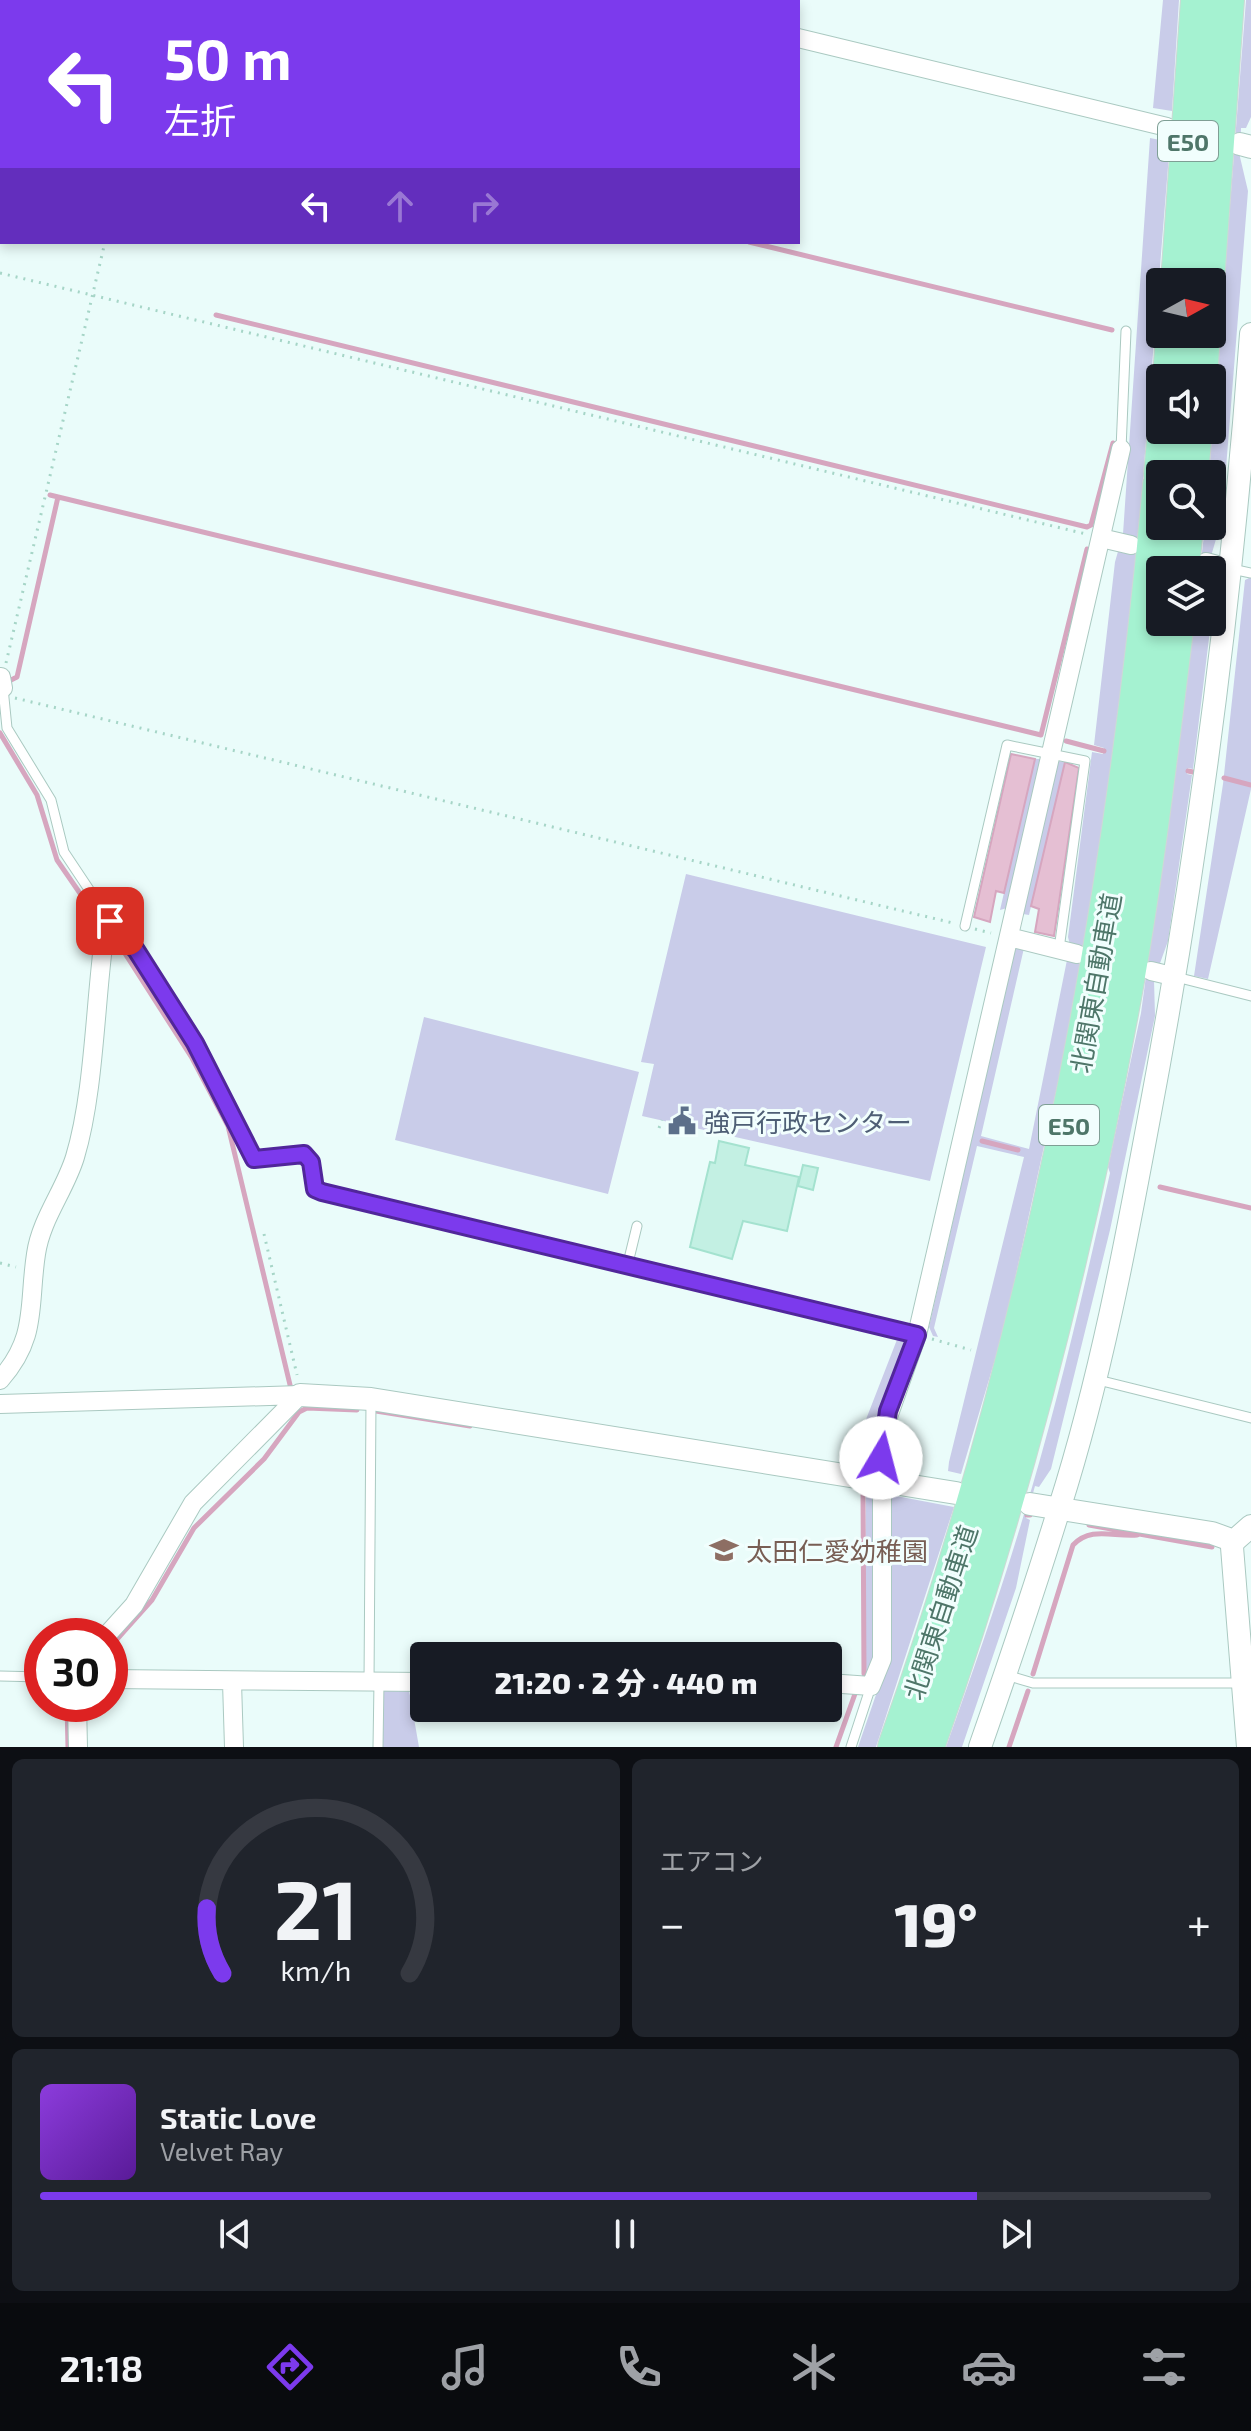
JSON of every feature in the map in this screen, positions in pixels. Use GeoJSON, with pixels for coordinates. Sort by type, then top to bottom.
{"type":"FeatureCollection","features":[{"type":"Feature","properties":{"kind":"highway","name":"E50"},"geometry":{"type":"LineString","coordinates":[[1179,268],[1198,0]]}},
{"type":"Feature","properties":{"kind":"highway","name":"E50"},"geometry":{"type":"LineString","coordinates":[[1208,268],[1227,0]]}},
{"type":"Feature","properties":{"kind":"highway","name":"北関東自動車道"},"geometry":{"type":"LineString","coordinates":[[895,1747],[978,1491],[1070,1122],[1098,977],[1126,797],[1154,540]]}},
{"type":"Feature","properties":{"kind":"highway","name":"北関東自動車道"},"geometry":{"type":"LineString","coordinates":[[927,1747],[991,1552],[1069,1260],[1127,980],[1154,811],[1175,636]]}},
{"type":"Feature","properties":{"kind":"street"},"geometry":{"type":"LineString","coordinates":[[800,38],[1167,127]]}},
{"type":"Feature","properties":{"kind":"street"},"geometry":{"type":"LineString","coordinates":[[980,1747],[1060,1508],[1094,1379],[1123,1253],[1176,977],[1241,571],[1251,334]]}},
{"type":"Feature","properties":{"kind":"street"},"geometry":{"type":"LineString","coordinates":[[842,1684],[871,1686],[883,1647],[882,1434],[917,1335],[1121,449]]}},
{"type":"Feature","properties":{"kind":"street"},"geometry":{"type":"LineString","coordinates":[[1101,538],[1131,545]]}},
{"type":"Feature","properties":{"kind":"street"},"geometry":{"type":"LineString","coordinates":[[0,1380],[18,1360],[28,1332],[36,1252],[51,1207],[74,1159],[82,1126],[104,938],[110,921]]}},
{"type":"Feature","properties":{"kind":"street"},"geometry":{"type":"LineString","coordinates":[[1009,937],[1068,951]]}},
{"type":"Feature","properties":{"kind":"street"},"geometry":{"type":"LineString","coordinates":[[1151,971],[1176,977]]}},
{"type":"Feature","properties":{"kind":"street"},"geometry":{"type":"LineString","coordinates":[[122,1618],[134,1605],[193,1503],[300,1395]]}},
{"type":"Feature","properties":{"kind":"street"},"geometry":{"type":"LineString","coordinates":[[0,1404],[300,1395],[371,1399],[956,1493]]}},
{"type":"Feature","properties":{"kind":"street"},"geometry":{"type":"LineString","coordinates":[[1030,1504],[1212,1533],[1234,1541]]}},
{"type":"Feature","properties":{"kind":"street"},"geometry":{"type":"LineString","coordinates":[[1234,1541],[1251,1526]]}},
{"type":"Feature","properties":{"kind":"street"},"geometry":{"type":"LineString","coordinates":[[1234,1541],[1248,1747]]}},
{"type":"Feature","properties":{"kind":"street"},"geometry":{"type":"LineString","coordinates":[[128,1679],[410,1682]]}},
{"type":"Feature","properties":{"kind":"street"},"geometry":{"type":"LineString","coordinates":[[232,1682],[234,1747]]}},
{"type":"Feature","properties":{"kind":"street"},"geometry":{"type":"LineString","coordinates":[[77,1722],[78,1747]]}},
{"type":"Feature","properties":{"kind":"lane"},"geometry":{"type":"LineString","coordinates":[[1121,449],[1126,331]]}},
{"type":"Feature","properties":{"kind":"lane"},"geometry":{"type":"LineString","coordinates":[[1,680],[7,728],[51,800],[64,852],[110,921],[136,950],[195,1043],[254,1159],[304,1154],[311,1162],[315,1189],[917,1335]]}},
{"type":"Feature","properties":{"kind":"lane"},"geometry":{"type":"LineString","coordinates":[[965,926],[1007,745],[1085,761],[1068,951]]}},
{"type":"Feature","properties":{"kind":"lane"},"geometry":{"type":"LineString","coordinates":[[1176,977],[1251,996]]}},
{"type":"Feature","properties":{"kind":"lane"},"geometry":{"type":"LineString","coordinates":[[627,1267],[637,1226]]}},
{"type":"Feature","properties":{"kind":"lane"},"geometry":{"type":"LineString","coordinates":[[1094,1379],[1251,1418]]}},
{"type":"Feature","properties":{"kind":"lane"},"geometry":{"type":"LineString","coordinates":[[371,1399],[374,1682],[378,1747]]}},
{"type":"Feature","properties":{"kind":"lane"},"geometry":{"type":"LineString","coordinates":[[1006,1675],[1033,1683],[1243,1683]]}},
{"type":"Feature","properties":{"kind":"lane"},"geometry":{"type":"LineString","coordinates":[[0,1676],[24,1677]]}},
{"type":"Feature","properties":{"kind":"lane"},"geometry":{"type":"LineString","coordinates":[[851,1747],[871,1686]]}},
{"type":"Feature","properties":{"kind":"path"},"geometry":{"type":"LineString","coordinates":[[105,244],[1,680],[15,697],[1009,937]]}},
{"type":"Feature","properties":{"kind":"path"},"geometry":{"type":"LineString","coordinates":[[0,273],[1101,538]]}},
{"type":"Feature","properties":{"kind":"path"},"geometry":{"type":"LineString","coordinates":[[659,1128],[662,1120]]}},
{"type":"Feature","properties":{"kind":"path"},"geometry":{"type":"LineString","coordinates":[[264,1234],[290,1338],[300,1395]]}},
{"type":"Feature","properties":{"kind":"path"},"geometry":{"type":"LineString","coordinates":[[917,1335],[971,1350]]}},
{"type":"Feature","properties":{"kind":"shaded area"},"geometry":{"type":"Polygon","coordinates":[[[1163,0],[1179,0],[1172,111],[1153,108],[1163,0]]]}},
{"type":"Feature","properties":{"kind":"shaded area"},"geometry":{"type":"Polygon","coordinates":[[[1246,0],[1251,0],[1251,117],[1246,128],[1241,128],[1240,157],[1248,191],[1226,468],[1226,460],[1210,460],[1211,444],[1226,444],[1226,364],[1218,364],[1219,348],[1226,348],[1225,268],[1246,0]]]}},
{"type":"Feature","properties":{"kind":"shaded area"},"geometry":{"type":"Polygon","coordinates":[[[1150,138],[1170,142],[1160,268],[1146,268],[1146,348],[1153,348],[1152,364],[1146,364],[1146,441],[1118,731],[1076,1000],[1072,1004],[1075,1005],[1004,1329],[961,1474],[948,1471],[949,1462],[1024,1157],[977,1146],[934,1328],[938,1337],[933,1336],[929,1327],[1015,948],[1024,948],[981,1136],[1029,1149],[1070,945],[1068,937],[1092,752],[1103,754],[1104,748],[1094,745],[1115,562],[1123,534],[1150,138]]]}},
{"type":"Feature","properties":{"kind":"shaded area"},"geometry":{"type":"Polygon","coordinates":[[[1203,540],[1216,540],[1211,556],[1202,556],[1203,540]]]}},
{"type":"Feature","properties":{"kind":"shaded area"},"geometry":{"type":"Polygon","coordinates":[[[1251,577],[1251,789],[1208,979],[1194,976],[1223,784],[1245,580],[1251,577]]]}},
{"type":"Feature","properties":{"kind":"shaded area"},"geometry":{"type":"Polygon","coordinates":[[[1192,636],[1209,636],[1193,769],[1188,768],[1187,774],[1192,775],[1168,941],[1154,980],[1155,1016],[1110,1230],[1051,1469],[1039,1487],[1035,1486],[1026,1518],[1030,1520],[1016,1588],[962,1747],[946,1747],[1010,1561],[1068,1354],[1110,1173],[1108,1167],[1141,1013],[1192,636]]]}},
{"type":"Feature","properties":{"kind":"shaded area"},"geometry":{"type":"Polygon","coordinates":[[[1011,754],[1035,759],[1004,893],[996,891],[990,922],[974,917],[1011,754]]]}},
{"type":"Feature","properties":{"kind":"shaded area"},"geometry":{"type":"Polygon","coordinates":[[[1035,759],[1041,759],[1007,908],[1000,910],[1035,759]]]}},
{"type":"Feature","properties":{"kind":"shaded area"},"geometry":{"type":"Polygon","coordinates":[[[1058,761],[1065,762],[1029,915],[1023,914],[1058,761]]]}},
{"type":"Feature","properties":{"kind":"shaded area"},"geometry":{"type":"Polygon","coordinates":[[[1065,762],[1079,768],[1054,936],[1035,932],[1039,909],[1031,906],[1065,762]]]}},
{"type":"Feature","properties":{"kind":"shaded area"},"geometry":{"type":"Polygon","coordinates":[[[686,874],[986,947],[930,1181],[642,1116],[654,1064],[641,1062],[686,874]]]}},
{"type":"Feature","properties":{"kind":"shaded area"},"geometry":{"type":"Polygon","coordinates":[[[424,1017],[639,1072],[608,1194],[395,1140],[424,1017]]]}},
{"type":"Feature","properties":{"kind":"shaded area"},"geometry":{"type":"Polygon","coordinates":[[[898,1337],[905,1344],[878,1412],[869,1468],[864,1468],[865,1422],[898,1337]]]}},
{"type":"Feature","properties":{"kind":"shaded area"},"geometry":{"type":"Polygon","coordinates":[[[866,1491],[873,1492],[873,1665],[864,1674],[866,1491]]]}},
{"type":"Feature","properties":{"kind":"shaded area"},"geometry":{"type":"Polygon","coordinates":[[[896,1496],[954,1507],[876,1747],[858,1747],[890,1654],[891,1498],[896,1496]]]}},
{"type":"Feature","properties":{"kind":"shaded area"},"geometry":{"type":"Polygon","coordinates":[[[382,1688],[409,1690],[410,1722],[415,1722],[419,1747],[382,1747],[382,1688]]]}},
{"type":"Feature","properties":{"kind":"building"},"geometry":{"type":"Polygon","coordinates":[[[719,1141],[749,1148],[745,1165],[799,1177],[787,1231],[743,1221],[732,1259],[690,1247],[710,1162],[715,1163],[719,1141]]]}},
{"type":"Feature","properties":{"kind":"building"},"geometry":{"type":"Polygon","coordinates":[[[803,1165],[818,1168],[813,1190],[798,1186],[803,1165]]]}},
{"type":"Feature","properties":{"kind":"waterway"},"geometry":{"type":"LineString","coordinates":[[757,244],[1112,330]]}},
{"type":"Feature","properties":{"kind":"waterway"},"geometry":{"type":"LineString","coordinates":[[216,315],[1087,527],[1091,525],[1113,443]]}},
{"type":"Feature","properties":{"kind":"waterway"},"geometry":{"type":"LineString","coordinates":[[50,495],[1041,735],[1087,549]]}},
{"type":"Feature","properties":{"kind":"waterway"},"geometry":{"type":"LineString","coordinates":[[11,680],[17,677],[58,497]]}},
{"type":"Feature","properties":{"kind":"waterway"},"geometry":{"type":"LineString","coordinates":[[0,733],[37,795],[57,860],[97,918]]}},
{"type":"Feature","properties":{"kind":"waterway"},"geometry":{"type":"LineString","coordinates":[[1066,741],[1104,751]]}},
{"type":"Feature","properties":{"kind":"waterway"},"geometry":{"type":"LineString","coordinates":[[1188,771],[1193,772]]}},
{"type":"Feature","properties":{"kind":"waterway"},"geometry":{"type":"LineString","coordinates":[[1224,778],[1251,785]]}},
{"type":"Feature","properties":{"kind":"waterway"},"geometry":{"type":"LineString","coordinates":[[117,941],[192,1058],[228,1126],[291,1389]]}},
{"type":"Feature","properties":{"kind":"waterway"},"geometry":{"type":"LineString","coordinates":[[982,1141],[1018,1150]]}},
{"type":"Feature","properties":{"kind":"waterway"},"geometry":{"type":"LineString","coordinates":[[1160,1187],[1251,1208]]}},
{"type":"Feature","properties":{"kind":"waterway"},"geometry":{"type":"LineString","coordinates":[[128,1627],[152,1600],[194,1528],[264,1459],[299,1412],[307,1408],[357,1410]]}},
{"type":"Feature","properties":{"kind":"waterway"},"geometry":{"type":"LineString","coordinates":[[376,1411],[470,1426]]}},
{"type":"Feature","properties":{"kind":"waterway"},"geometry":{"type":"LineString","coordinates":[[863,1488],[864,1674]]}},
{"type":"Feature","properties":{"kind":"waterway"},"geometry":{"type":"LineString","coordinates":[[1089,1525],[1212,1547]]}},
{"type":"Feature","properties":{"kind":"waterway"},"geometry":{"type":"LineString","coordinates":[[1033,1674],[1073,1545],[1095,1534],[1137,1535]]}},
{"type":"Feature","properties":{"kind":"waterway"},"geometry":{"type":"LineString","coordinates":[[836,1747],[856,1691]]}},
{"type":"Feature","properties":{"kind":"waterway"},"geometry":{"type":"LineString","coordinates":[[1009,1747],[1028,1691]]}},
{"type":"Feature","properties":{"kind":"waterway"},"geometry":{"type":"LineString","coordinates":[[67,1722],[68,1747]]}},
{"type":"Feature","properties":{"kind":"place","name":"強戸行政センター"},"geometry":{"type":"Point","coordinates":[682,1121]}},
{"type":"Feature","properties":{"kind":"place","name":"太田仁愛幼稚園"},"geometry":{"type":"Point","coordinates":[724,1550]}},
{"type":"Feature","properties":{"kind":"route"},"geometry":{"type":"LineString","coordinates":[[110,921],[136,950],[195,1043],[254,1159],[304,1154],[309,1156],[311,1162],[315,1189],[322,1192],[917,1335],[888,1411],[882,1434],[881,1458]]}}]}
